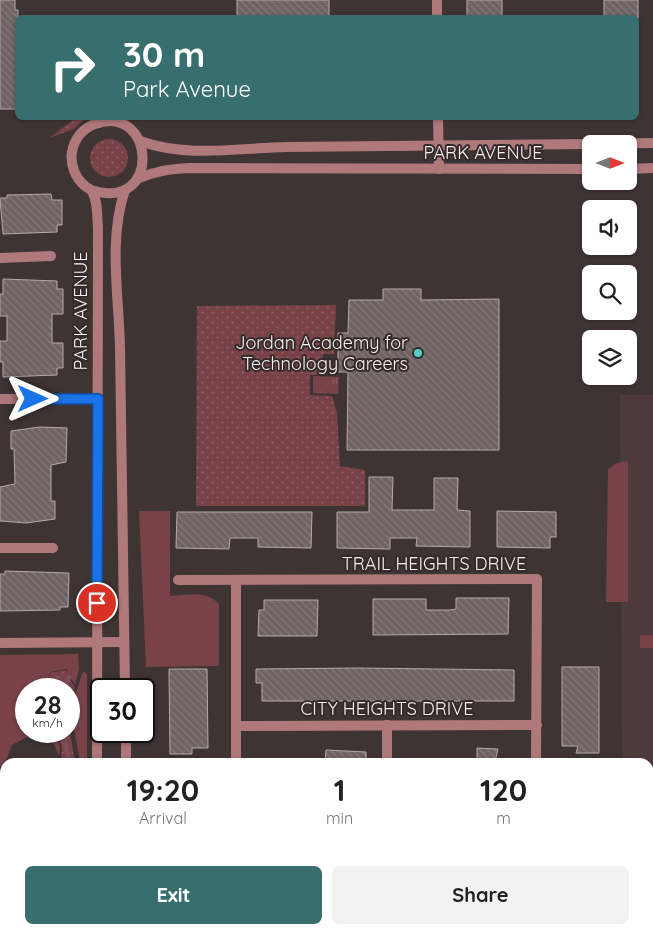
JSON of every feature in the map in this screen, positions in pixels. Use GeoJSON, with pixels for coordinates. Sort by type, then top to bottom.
{"type":"FeatureCollection","features":[{"type":"Feature","properties":{"kind":"street"},"geometry":{"type":"LineString","coordinates":[[437,0],[437,15]]}},
{"type":"Feature","properties":{"kind":"street"},"geometry":{"type":"LineString","coordinates":[[438,120],[439,170]]}},
{"type":"Feature","properties":{"kind":"street","name":"PARK AVENUE"},"geometry":{"type":"LineString","coordinates":[[97,758],[98,227],[97,212],[91,190],[79,180],[72,163],[72,151],[80,134],[93,124],[112,121],[129,128],[140,141],[158,147],[183,151],[255,147],[582,144]]}},
{"type":"Feature","properties":{"kind":"street"},"geometry":{"type":"LineString","coordinates":[[137,179],[144,160],[140,141]]}},
{"type":"Feature","properties":{"kind":"street"},"geometry":{"type":"LineString","coordinates":[[638,143],[653,143]]}},
{"type":"Feature","properties":{"kind":"street"},"geometry":{"type":"LineString","coordinates":[[638,169],[653,168]]}},
{"type":"Feature","properties":{"kind":"street","name":"PARK AVENUE"},"geometry":{"type":"LineString","coordinates":[[125,678],[119,315],[115,229],[117,212],[125,190],[137,179],[150,173],[168,169],[582,169]]}},
{"type":"Feature","properties":{"kind":"street"},"geometry":{"type":"LineString","coordinates":[[91,190],[102,194],[114,194],[125,190]]}},
{"type":"Feature","properties":{"kind":"street"},"geometry":{"type":"LineString","coordinates":[[0,258],[51,256]]}},
{"type":"Feature","properties":{"kind":"street"},"geometry":{"type":"LineString","coordinates":[[0,399],[98,399]]}},
{"type":"Feature","properties":{"kind":"street"},"geometry":{"type":"LineString","coordinates":[[0,548],[53,548]]}},
{"type":"Feature","properties":{"kind":"street","name":"TRAIL HEIGHTS DRIVE"},"geometry":{"type":"LineString","coordinates":[[178,580],[537,579],[536,758]]}},
{"type":"Feature","properties":{"kind":"street"},"geometry":{"type":"LineString","coordinates":[[236,581],[236,758]]}},
{"type":"Feature","properties":{"kind":"street"},"geometry":{"type":"LineString","coordinates":[[0,643],[124,642]]}},
{"type":"Feature","properties":{"kind":"street"},"geometry":{"type":"LineString","coordinates":[[387,725],[387,758]]}},
{"type":"Feature","properties":{"kind":"street","name":"CITY HEIGHTS DRIVE"},"geometry":{"type":"LineString","coordinates":[[237,726],[537,725]]}},
{"type":"Feature","properties":{"kind":"street"},"geometry":{"type":"LineString","coordinates":[[126,743],[126,758]]}},
{"type":"Feature","properties":{"kind":"shaded area"},"geometry":{"type":"Polygon","coordinates":[[[620,395],[653,395],[653,758],[622,758],[620,395]]]}},
{"type":"Feature","properties":{"kind":"green space"},"geometry":{"type":"Polygon","coordinates":[[[73,120],[83,120],[74,129],[49,138],[73,120]]]}},
{"type":"Feature","properties":{"kind":"green space"},"geometry":{"type":"Polygon","coordinates":[[[109,139],[122,145],[128,158],[122,171],[109,177],[96,171],[90,158],[96,145],[109,139]]]}},
{"type":"Feature","properties":{"kind":"green space"},"geometry":{"type":"Polygon","coordinates":[[[336,305],[334,354],[323,354],[322,375],[310,375],[310,395],[332,396],[337,412],[340,466],[365,470],[365,506],[196,506],[197,306],[336,305]]]}},
{"type":"Feature","properties":{"kind":"green space"},"geometry":{"type":"Polygon","coordinates":[[[313,376],[339,377],[338,394],[313,393],[313,376]]]}},
{"type":"Feature","properties":{"kind":"green space"},"geometry":{"type":"Polygon","coordinates":[[[628,461],[628,602],[606,602],[608,469],[617,463],[628,461]]]}},
{"type":"Feature","properties":{"kind":"green space"},"geometry":{"type":"Polygon","coordinates":[[[139,511],[170,511],[170,596],[203,595],[219,604],[219,666],[146,667],[139,511]]]}},
{"type":"Feature","properties":{"kind":"green space"},"geometry":{"type":"Polygon","coordinates":[[[640,635],[653,635],[653,648],[640,648],[640,635]]]}},
{"type":"Feature","properties":{"kind":"green space"},"geometry":{"type":"Polygon","coordinates":[[[78,654],[79,669],[77,678],[71,678],[66,669],[51,672],[48,678],[15,678],[16,743],[12,745],[7,758],[0,758],[0,655],[78,654]]]}},
{"type":"Feature","properties":{"kind":"green space"},"geometry":{"type":"Polygon","coordinates":[[[65,670],[71,675],[71,678],[49,678],[51,673],[65,670]]]}},
{"type":"Feature","properties":{"kind":"green space"},"geometry":{"type":"Polygon","coordinates":[[[83,671],[87,674],[87,758],[79,758],[76,743],[80,743],[80,680],[83,671]]]}},
{"type":"Feature","properties":{"kind":"green space"},"geometry":{"type":"Polygon","coordinates":[[[54,743],[59,743],[59,756],[54,743]]]}},
{"type":"Feature","properties":{"kind":"green space"},"geometry":{"type":"Polygon","coordinates":[[[60,743],[72,743],[74,758],[61,758],[60,743]]]}},
{"type":"Feature","properties":{"kind":"building"},"geometry":{"type":"Polygon","coordinates":[[[0,0],[15,0],[15,10],[18,10],[18,15],[15,15],[15,109],[0,109],[0,0]]]}},
{"type":"Feature","properties":{"kind":"building"},"geometry":{"type":"Polygon","coordinates":[[[237,0],[329,0],[329,15],[237,15],[237,0]]]}},
{"type":"Feature","properties":{"kind":"building"},"geometry":{"type":"Polygon","coordinates":[[[467,0],[502,0],[502,15],[467,15],[467,0]]]}},
{"type":"Feature","properties":{"kind":"building"},"geometry":{"type":"Polygon","coordinates":[[[604,0],[638,0],[638,15],[604,15],[604,0]]]}},
{"type":"Feature","properties":{"kind":"building"},"geometry":{"type":"Polygon","coordinates":[[[51,194],[52,200],[62,200],[62,225],[57,225],[57,232],[3,234],[0,198],[7,198],[7,195],[51,194]]]}},
{"type":"Feature","properties":{"kind":"building"},"geometry":{"type":"Polygon","coordinates":[[[3,279],[57,281],[57,289],[63,289],[63,314],[52,314],[52,343],[63,343],[63,368],[57,368],[57,375],[3,377],[3,362],[0,362],[0,341],[7,341],[7,316],[0,316],[0,294],[3,294],[3,279]]]}},
{"type":"Feature","properties":{"kind":"building","name":"Jordan Academy for Technology Careers"},"geometry":{"type":"Polygon","coordinates":[[[383,289],[421,289],[421,300],[499,299],[499,450],[347,450],[348,372],[338,372],[338,333],[348,333],[349,300],[383,300],[383,289]]]}},
{"type":"Feature","properties":{"kind":"building"},"geometry":{"type":"Polygon","coordinates":[[[40,427],[67,428],[66,462],[51,465],[51,501],[55,501],[55,519],[26,523],[0,521],[0,487],[15,484],[14,449],[11,449],[11,431],[40,427]]]}},
{"type":"Feature","properties":{"kind":"building"},"geometry":{"type":"Polygon","coordinates":[[[369,477],[393,477],[392,510],[434,510],[434,478],[458,478],[457,510],[470,511],[470,547],[416,546],[417,538],[390,538],[390,549],[337,548],[337,512],[369,512],[369,477]]]}},
{"type":"Feature","properties":{"kind":"building"},"geometry":{"type":"Polygon","coordinates":[[[497,511],[556,512],[556,537],[550,537],[550,548],[497,547],[497,511]]]}},
{"type":"Feature","properties":{"kind":"building"},"geometry":{"type":"Polygon","coordinates":[[[177,512],[312,512],[311,548],[258,547],[258,538],[230,538],[229,549],[176,548],[177,512]]]}},
{"type":"Feature","properties":{"kind":"building"},"geometry":{"type":"Polygon","coordinates":[[[5,571],[69,573],[68,607],[60,607],[60,610],[0,611],[0,574],[5,574],[5,571]]]}},
{"type":"Feature","properties":{"kind":"building"},"geometry":{"type":"Polygon","coordinates":[[[456,598],[509,598],[508,634],[373,635],[373,599],[426,599],[426,610],[450,610],[456,609],[456,598]]]}},
{"type":"Feature","properties":{"kind":"building"},"geometry":{"type":"Polygon","coordinates":[[[264,600],[318,600],[317,636],[258,636],[259,610],[264,610],[264,600]]]}},
{"type":"Feature","properties":{"kind":"building"},"geometry":{"type":"Polygon","coordinates":[[[562,667],[599,667],[599,753],[576,753],[578,746],[562,746],[562,667]]]}},
{"type":"Feature","properties":{"kind":"building"},"geometry":{"type":"Polygon","coordinates":[[[169,669],[207,669],[208,748],[192,748],[192,754],[170,754],[169,669]]]}},
{"type":"Feature","properties":{"kind":"building"},"geometry":{"type":"Polygon","coordinates":[[[256,669],[514,670],[514,701],[262,701],[262,683],[256,683],[256,669]]]}},
{"type":"Feature","properties":{"kind":"building"},"geometry":{"type":"Polygon","coordinates":[[[477,748],[498,749],[496,758],[477,758],[477,748]]]}},
{"type":"Feature","properties":{"kind":"building"},"geometry":{"type":"Polygon","coordinates":[[[326,750],[366,752],[366,758],[325,758],[326,750]]]}},
{"type":"Feature","properties":{"kind":"waterway"},"geometry":{"type":"LineString","coordinates":[[65,743],[68,758]]}},
{"type":"Feature","properties":{"kind":"place","name":"Jordan Academy for Technology Careers"},"geometry":{"type":"Point","coordinates":[418,353]}},
{"type":"Feature","properties":{"kind":"route"},"geometry":{"type":"LineString","coordinates":[[33,399],[98,399],[97,603]]}}]}
